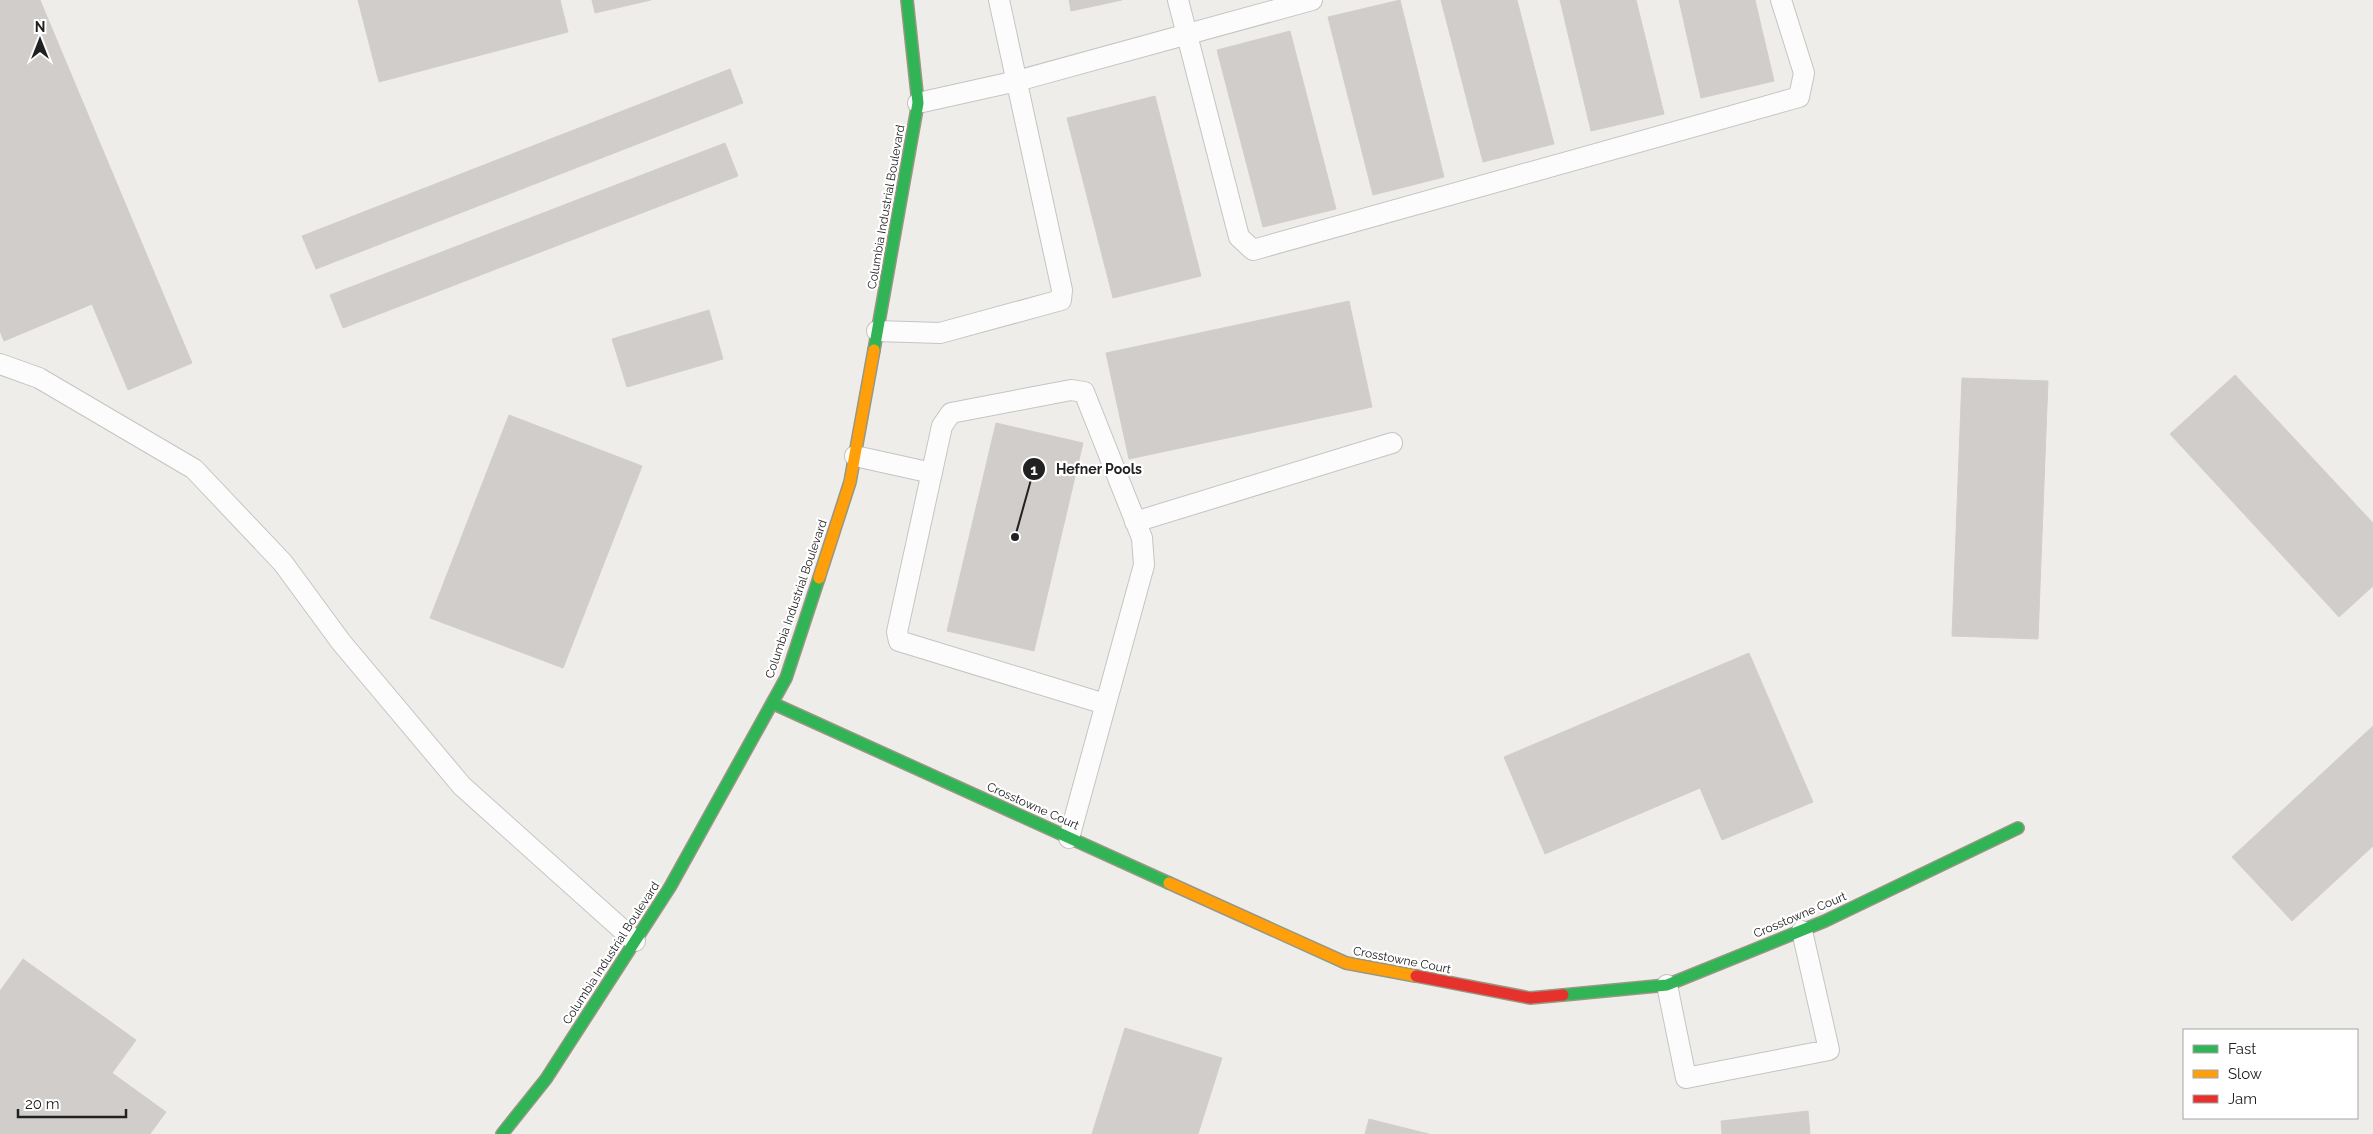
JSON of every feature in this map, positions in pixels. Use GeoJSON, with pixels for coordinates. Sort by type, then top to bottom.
{"type":"FeatureCollection","features":[{"type":"Feature","properties":{"kind":"street","name":"Columbia Industrial Boulevard"},"geometry":{"type":"LineString","coordinates":[[502,1134],[546,1079],[670,887],[786,678],[850,482],[918,103],[907,0]]}},
{"type":"Feature","properties":{"kind":"street","name":"Crosstowne Court"},"geometry":{"type":"LineString","coordinates":[[772,703],[1346,964],[1530,998],[1667,985],[1802,931],[2018,828]]}},
{"type":"Feature","properties":{"kind":"lane"},"geometry":{"type":"LineString","coordinates":[[877,331],[940,333],[1061,300],[1062,290],[999,0]]}},
{"type":"Feature","properties":{"kind":"lane"},"geometry":{"type":"LineString","coordinates":[[1178,0],[1239,237],[1253,250],[1799,97],[1804,73],[1781,0]]}},
{"type":"Feature","properties":{"kind":"lane"},"geometry":{"type":"LineString","coordinates":[[918,103],[1016,81],[1312,0]]}},
{"type":"Feature","properties":{"kind":"lane"},"geometry":{"type":"LineString","coordinates":[[0,364],[39,378],[194,469],[283,563],[341,642],[462,786],[635,941]]}},
{"type":"Feature","properties":{"kind":"lane"},"geometry":{"type":"LineString","coordinates":[[1069,838],[1144,565],[1142,538],[1084,392],[1071,390],[951,413],[942,426],[897,632],[899,641],[1105,704]]}},
{"type":"Feature","properties":{"kind":"lane"},"geometry":{"type":"LineString","coordinates":[[1135,522],[1392,443]]}},
{"type":"Feature","properties":{"kind":"lane"},"geometry":{"type":"LineString","coordinates":[[854,456],[932,473]]}},
{"type":"Feature","properties":{"kind":"lane"},"geometry":{"type":"LineString","coordinates":[[1667,985],[1686,1078],[1829,1050],[1802,931]]}},
{"type":"Feature","properties":{"kind":"building"},"geometry":{"type":"Polygon","coordinates":[[[0,0],[40,0],[192,363],[128,390],[92,304],[4,341],[0,331],[0,0]]]}},
{"type":"Feature","properties":{"kind":"building"},"geometry":{"type":"Polygon","coordinates":[[[358,0],[560,0],[568,32],[379,82],[358,0]]]}},
{"type":"Feature","properties":{"kind":"building"},"geometry":{"type":"Polygon","coordinates":[[[592,0],[651,0],[595,13],[592,0]]]}},
{"type":"Feature","properties":{"kind":"building"},"geometry":{"type":"Polygon","coordinates":[[[1069,0],[1122,0],[1071,11],[1069,0]]]}},
{"type":"Feature","properties":{"kind":"building"},"geometry":{"type":"Polygon","coordinates":[[[1400,0],[1444,177],[1373,195],[1328,17],[1400,0]]]}},
{"type":"Feature","properties":{"kind":"building"},"geometry":{"type":"Polygon","coordinates":[[[1441,0],[1517,0],[1554,144],[1483,162],[1441,0]]]}},
{"type":"Feature","properties":{"kind":"building"},"geometry":{"type":"Polygon","coordinates":[[[1560,0],[1636,0],[1664,114],[1591,131],[1560,0]]]}},
{"type":"Feature","properties":{"kind":"building"},"geometry":{"type":"Polygon","coordinates":[[[1679,0],[1755,0],[1774,81],[1701,98],[1679,0]]]}},
{"type":"Feature","properties":{"kind":"building"},"geometry":{"type":"Polygon","coordinates":[[[1290,31],[1336,209],[1263,227],[1217,50],[1290,31]]]}},
{"type":"Feature","properties":{"kind":"building"},"geometry":{"type":"Polygon","coordinates":[[[730,69],[743,103],[316,269],[302,236],[730,69]]]}},
{"type":"Feature","properties":{"kind":"building"},"geometry":{"type":"Polygon","coordinates":[[[1155,96],[1201,276],[1113,298],[1067,118],[1155,96]]]}},
{"type":"Feature","properties":{"kind":"building"},"geometry":{"type":"Polygon","coordinates":[[[725,143],[738,176],[343,328],[330,295],[725,143]]]}},
{"type":"Feature","properties":{"kind":"building"},"geometry":{"type":"Polygon","coordinates":[[[1349,301],[1372,407],[1129,459],[1106,353],[1349,301]]]}},
{"type":"Feature","properties":{"kind":"building"},"geometry":{"type":"Polygon","coordinates":[[[709,310],[723,359],[627,387],[612,339],[709,310]]]}},
{"type":"Feature","properties":{"kind":"building"},"geometry":{"type":"Polygon","coordinates":[[[2235,375],[2373,523],[2373,586],[2339,617],[2170,434],[2235,375]]]}},
{"type":"Feature","properties":{"kind":"building"},"geometry":{"type":"Polygon","coordinates":[[[1962,378],[2048,381],[2038,639],[1952,636],[1962,378]]]}},
{"type":"Feature","properties":{"kind":"building"},"geometry":{"type":"Polygon","coordinates":[[[509,415],[642,466],[563,668],[430,618],[509,415]]]}},
{"type":"Feature","properties":{"kind":"building"},"geometry":{"type":"Polygon","coordinates":[[[996,423],[1083,443],[1034,651],[947,631],[996,423]]]}},
{"type":"Feature","properties":{"kind":"building"},"geometry":{"type":"Polygon","coordinates":[[[1749,653],[1813,802],[1722,840],[1700,788],[1545,854],[1504,757],[1749,653]]]}},
{"type":"Feature","properties":{"kind":"building"},"geometry":{"type":"Polygon","coordinates":[[[2373,726],[2373,846],[2292,921],[2232,857],[2373,726]]]}},
{"type":"Feature","properties":{"kind":"building"},"geometry":{"type":"Polygon","coordinates":[[[23,959],[136,1040],[112,1073],[166,1112],[150,1134],[0,1134],[0,991],[23,959]]]}},
{"type":"Feature","properties":{"kind":"building"},"geometry":{"type":"Polygon","coordinates":[[[1125,1028],[1222,1058],[1198,1134],[1092,1134],[1125,1028]]]}},
{"type":"Feature","properties":{"kind":"building"},"geometry":{"type":"Polygon","coordinates":[[[1808,1111],[1810,1134],[1722,1134],[1721,1121],[1808,1111]]]}},
{"type":"Feature","properties":{"kind":"building"},"geometry":{"type":"Polygon","coordinates":[[[1369,1119],[1429,1134],[1365,1134],[1369,1119]]]}},
{"type":"Feature","properties":{"kind":"traffic: fast"},"geometry":{"type":"LineString","coordinates":[[874,350],[918,103],[907,0]]}},
{"type":"Feature","properties":{"kind":"traffic: fast"},"geometry":{"type":"LineString","coordinates":[[502,1134],[546,1079],[670,887],[786,678],[819,578]]}},
{"type":"Feature","properties":{"kind":"traffic: fast"},"geometry":{"type":"LineString","coordinates":[[772,703],[1169,883]]}},
{"type":"Feature","properties":{"kind":"traffic: fast"},"geometry":{"type":"LineString","coordinates":[[1563,995],[1667,985],[1825,921],[2018,828]]}},
{"type":"Feature","properties":{"kind":"traffic: slow"},"geometry":{"type":"LineString","coordinates":[[819,578],[850,482],[874,350]]}},
{"type":"Feature","properties":{"kind":"traffic: slow"},"geometry":{"type":"LineString","coordinates":[[1169,883],[1346,963],[1416,976]]}},
{"type":"Feature","properties":{"kind":"traffic: jam"},"geometry":{"type":"LineString","coordinates":[[1416,976],[1530,998],[1563,995]]}},
{"type":"Feature","properties":{"kind":"place","name":"Hefner Pools"},"geometry":{"type":"Point","coordinates":[1015,537]}}]}
